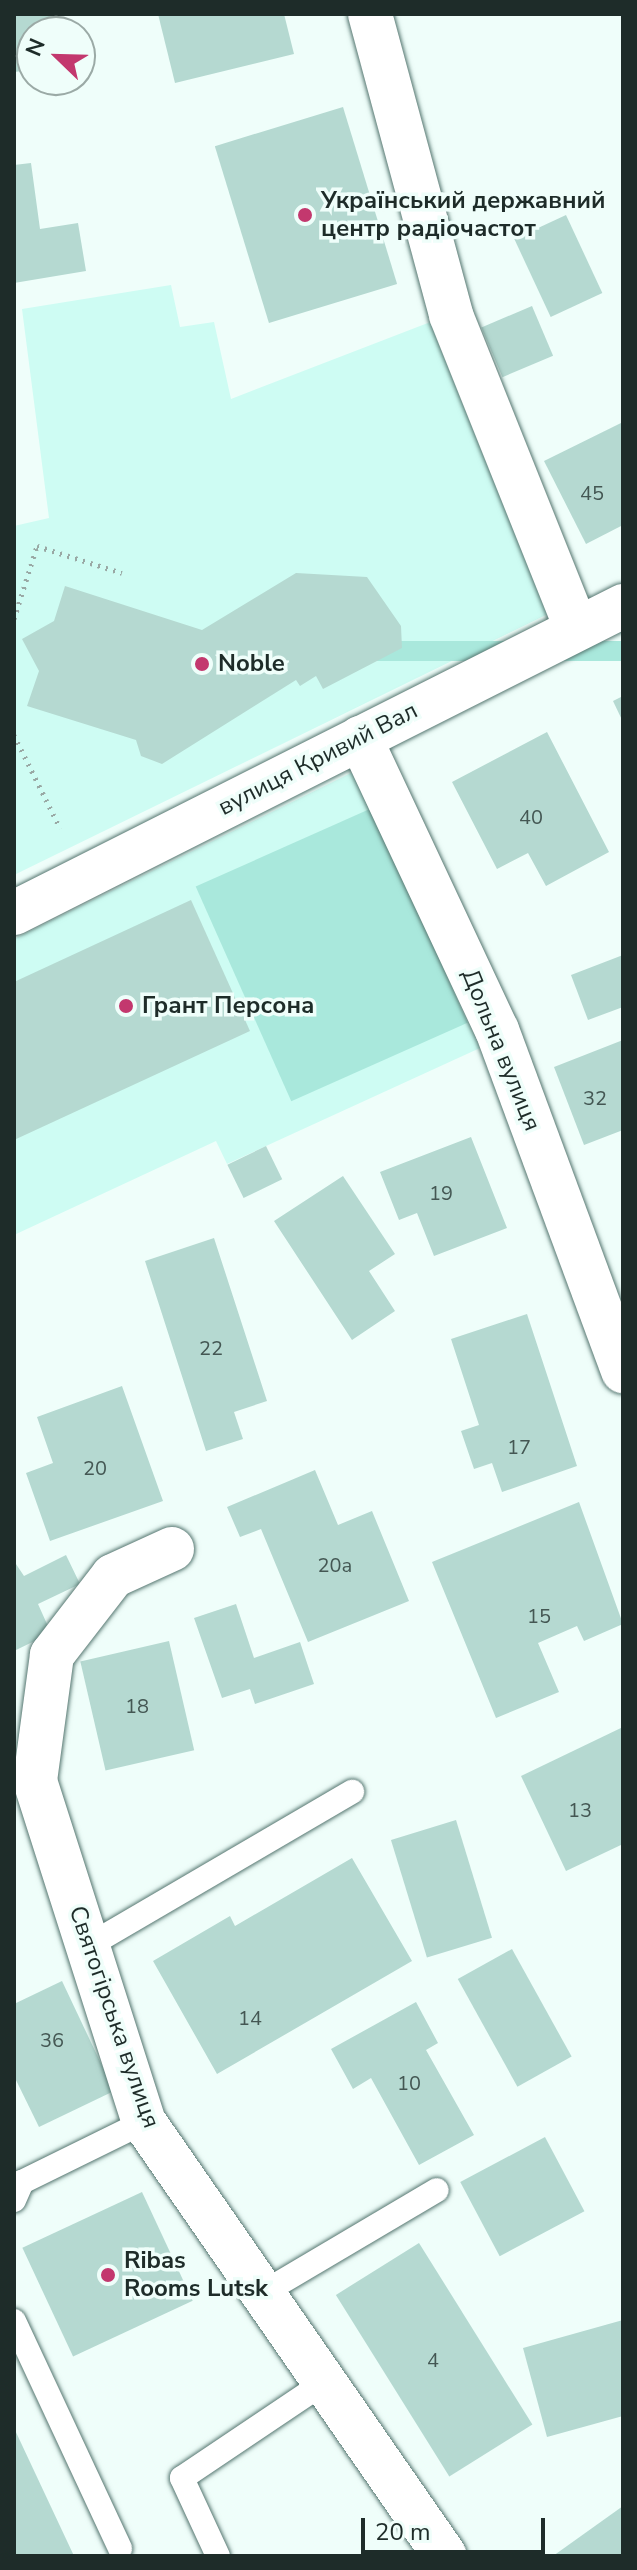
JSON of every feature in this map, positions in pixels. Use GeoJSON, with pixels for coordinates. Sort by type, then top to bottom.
{"type":"FeatureCollection","features":[{"type":"Feature","properties":{"kind":"street"},"geometry":{"type":"LineString","coordinates":[[370,14],[451,315],[576,628]]}},
{"type":"Feature","properties":{"kind":"street","name":"вулиця Кривий Вал"},"geometry":{"type":"LineString","coordinates":[[14,913],[623,606]]}},
{"type":"Feature","properties":{"kind":"street","name":"Дольна вулиця"},"geometry":{"type":"LineString","coordinates":[[360,738],[497,1030],[623,1371]]}},
{"type":"Feature","properties":{"kind":"street","name":"Святогірська вулиця"},"geometry":{"type":"LineString","coordinates":[[172,1549],[113,1576],[52,1655],[25,1779],[88,1946],[144,2122],[322,2384],[445,2556]]}},
{"type":"Feature","properties":{"kind":"lane"},"geometry":{"type":"LineString","coordinates":[[88,1946],[352,1792]]}},
{"type":"Feature","properties":{"kind":"lane"},"geometry":{"type":"LineString","coordinates":[[14,2200],[22,2182],[144,2122]]}},
{"type":"Feature","properties":{"kind":"lane"},"geometry":{"type":"LineString","coordinates":[[261,2294],[437,2190]]}},
{"type":"Feature","properties":{"kind":"lane"},"geometry":{"type":"LineString","coordinates":[[14,2321],[120,2548]]}},
{"type":"Feature","properties":{"kind":"lane"},"geometry":{"type":"LineString","coordinates":[[218,2556],[182,2478],[322,2384]]}},
{"type":"Feature","properties":{"kind":"path"},"geometry":{"type":"LineString","coordinates":[[14,619],[37,546],[122,573]]}},
{"type":"Feature","properties":{"kind":"path"},"geometry":{"type":"LineString","coordinates":[[14,735],[62,833]]}},
{"type":"Feature","properties":{"kind":"shaded area"},"geometry":{"type":"Polygon","coordinates":[[[171,285],[180,327],[214,322],[231,399],[433,321],[550,613],[14,875],[14,526],[49,518],[22,309],[171,285]]]}},
{"type":"Feature","properties":{"kind":"shaded area"},"geometry":{"type":"Polygon","coordinates":[[[361,641],[623,641],[623,661],[361,661],[361,641]]]}},
{"type":"Feature","properties":{"kind":"shaded area"},"geometry":{"type":"Polygon","coordinates":[[[355,771],[480,1048],[227,1164],[216,1141],[14,1235],[14,939],[355,771]]]}},
{"type":"Feature","properties":{"kind":"shaded area"},"geometry":{"type":"Polygon","coordinates":[[[372,808],[468,1023],[291,1101],[196,887],[372,808]]]}},
{"type":"Feature","properties":{"kind":"building"},"geometry":{"type":"Polygon","coordinates":[[[14,14],[53,14],[16,16],[14,72],[14,14]]]}},
{"type":"Feature","properties":{"kind":"building"},"geometry":{"type":"Polygon","coordinates":[[[158,14],[284,14],[294,54],[175,83],[158,14]]]}},
{"type":"Feature","properties":{"kind":"building","name":"Український державний центр радіочастот"},"geometry":{"type":"Polygon","coordinates":[[[343,107],[397,284],[269,323],[215,146],[343,107]]]}},
{"type":"Feature","properties":{"kind":"building"},"geometry":{"type":"Polygon","coordinates":[[[31,163],[40,229],[78,223],[86,271],[14,283],[14,165],[31,163]]]}},
{"type":"Feature","properties":{"kind":"building"},"geometry":{"type":"Polygon","coordinates":[[[566,215],[602,293],[551,317],[514,239],[566,215]]]}},
{"type":"Feature","properties":{"kind":"building"},"geometry":{"type":"Polygon","coordinates":[[[532,306],[553,356],[502,377],[481,327],[532,306]]]}},
{"type":"Feature","properties":{"kind":"building"},"geometry":{"type":"Polygon","coordinates":[[[623,422],[623,525],[586,544],[544,461],[623,422]]]}},
{"type":"Feature","properties":{"kind":"building","name":"Noble"},"geometry":{"type":"Polygon","coordinates":[[[296,573],[367,577],[401,626],[402,648],[323,689],[316,676],[300,686],[296,680],[162,764],[141,756],[136,740],[27,706],[39,671],[22,639],[54,621],[65,586],[202,630],[296,573]]]}},
{"type":"Feature","properties":{"kind":"building"},"geometry":{"type":"Polygon","coordinates":[[[623,696],[623,722],[613,701],[623,696]]]}},
{"type":"Feature","properties":{"kind":"building"},"geometry":{"type":"Polygon","coordinates":[[[547,732],[609,852],[546,886],[528,853],[497,869],[452,782],[547,732]]]}},
{"type":"Feature","properties":{"kind":"building","name":"Грант Персона"},"geometry":{"type":"Polygon","coordinates":[[[191,900],[250,1031],[14,1140],[14,982],[191,900]]]}},
{"type":"Feature","properties":{"kind":"building"},"geometry":{"type":"Polygon","coordinates":[[[623,955],[623,1007],[588,1020],[571,975],[623,955]]]}},
{"type":"Feature","properties":{"kind":"building"},"geometry":{"type":"Polygon","coordinates":[[[623,1040],[623,1130],[584,1145],[554,1067],[623,1040]]]}},
{"type":"Feature","properties":{"kind":"building"},"geometry":{"type":"Polygon","coordinates":[[[471,1137],[507,1228],[434,1256],[417,1213],[399,1220],[380,1172],[471,1137]]]}},
{"type":"Feature","properties":{"kind":"building"},"geometry":{"type":"Polygon","coordinates":[[[266,1146],[282,1179],[244,1198],[227,1165],[266,1146]]]}},
{"type":"Feature","properties":{"kind":"building"},"geometry":{"type":"Polygon","coordinates":[[[343,1176],[395,1254],[369,1271],[395,1311],[352,1340],[274,1221],[343,1176]]]}},
{"type":"Feature","properties":{"kind":"building"},"geometry":{"type":"Polygon","coordinates":[[[214,1238],[267,1401],[234,1412],[243,1439],[206,1451],[145,1261],[214,1238]]]}},
{"type":"Feature","properties":{"kind":"building"},"geometry":{"type":"Polygon","coordinates":[[[527,1314],[577,1466],[502,1492],[492,1463],[474,1469],[461,1431],[479,1425],[451,1339],[527,1314]]]}},
{"type":"Feature","properties":{"kind":"building"},"geometry":{"type":"Polygon","coordinates":[[[122,1386],[163,1501],[50,1541],[26,1473],[53,1463],[37,1417],[122,1386]]]}},
{"type":"Feature","properties":{"kind":"building"},"geometry":{"type":"Polygon","coordinates":[[[315,1470],[338,1525],[372,1511],[409,1601],[308,1642],[261,1529],[240,1537],[227,1507],[315,1470]]]}},
{"type":"Feature","properties":{"kind":"building"},"geometry":{"type":"Polygon","coordinates":[[[579,1502],[623,1624],[584,1641],[577,1626],[538,1643],[559,1692],[496,1718],[432,1562],[579,1502]]]}},
{"type":"Feature","properties":{"kind":"building"},"geometry":{"type":"Polygon","coordinates":[[[66,1555],[80,1584],[38,1604],[51,1633],[14,1651],[14,1561],[24,1576],[66,1555]]]}},
{"type":"Feature","properties":{"kind":"building"},"geometry":{"type":"Polygon","coordinates":[[[236,1604],[254,1658],[300,1642],[314,1684],[255,1704],[250,1689],[222,1698],[194,1618],[236,1604]]]}},
{"type":"Feature","properties":{"kind":"building"},"geometry":{"type":"Polygon","coordinates":[[[169,1641],[194,1750],[106,1771],[80,1661],[169,1641]]]}},
{"type":"Feature","properties":{"kind":"building"},"geometry":{"type":"Polygon","coordinates":[[[623,1727],[623,1844],[566,1871],[521,1776],[623,1727]]]}},
{"type":"Feature","properties":{"kind":"building"},"geometry":{"type":"Polygon","coordinates":[[[456,1820],[492,1938],[427,1958],[391,1840],[456,1820]]]}},
{"type":"Feature","properties":{"kind":"building"},"geometry":{"type":"Polygon","coordinates":[[[352,1858],[412,1961],[217,2074],[153,1961],[230,1916],[235,1926],[352,1858]]]}},
{"type":"Feature","properties":{"kind":"building"},"geometry":{"type":"Polygon","coordinates":[[[512,1949],[572,2057],[517,2087],[458,1979],[512,1949]]]}},
{"type":"Feature","properties":{"kind":"building"},"geometry":{"type":"Polygon","coordinates":[[[62,1981],[114,2091],[39,2127],[14,2076],[14,2004],[62,1981]]]}},
{"type":"Feature","properties":{"kind":"building"},"geometry":{"type":"Polygon","coordinates":[[[416,2002],[438,2043],[426,2050],[474,2135],[419,2165],[371,2078],[353,2089],[331,2049],[416,2002]]]}},
{"type":"Feature","properties":{"kind":"building"},"geometry":{"type":"Polygon","coordinates":[[[545,2137],[584,2211],[500,2256],[460,2182],[545,2137]]]}},
{"type":"Feature","properties":{"kind":"building","name":"Ribas Rooms Lutsk"},"geometry":{"type":"Polygon","coordinates":[[[142,2192],[193,2301],[73,2357],[22,2248],[142,2192]]]}},
{"type":"Feature","properties":{"kind":"building"},"geometry":{"type":"Polygon","coordinates":[[[419,2243],[532,2424],[449,2476],[336,2295],[419,2243]]]}},
{"type":"Feature","properties":{"kind":"building"},"geometry":{"type":"Polygon","coordinates":[[[623,2320],[623,2416],[547,2437],[523,2348],[623,2320]]]}},
{"type":"Feature","properties":{"kind":"building"},"geometry":{"type":"Polygon","coordinates":[[[14,2428],[74,2556],[14,2556],[14,2428]]]}},
{"type":"Feature","properties":{"kind":"building"},"geometry":{"type":"Polygon","coordinates":[[[623,2506],[623,2556],[553,2556],[623,2506]]]}},
{"type":"Feature","properties":{"kind":"place","name":"Український державний центр радіочастот"},"geometry":{"type":"Point","coordinates":[305,215]}},
{"type":"Feature","properties":{"kind":"place","name":"Noble"},"geometry":{"type":"Point","coordinates":[202,664]}},
{"type":"Feature","properties":{"kind":"place","name":"Грант Персона"},"geometry":{"type":"Point","coordinates":[126,1006]}},
{"type":"Feature","properties":{"kind":"place","name":"Ribas Rooms Lutsk"},"geometry":{"type":"Point","coordinates":[108,2275]}}]}
